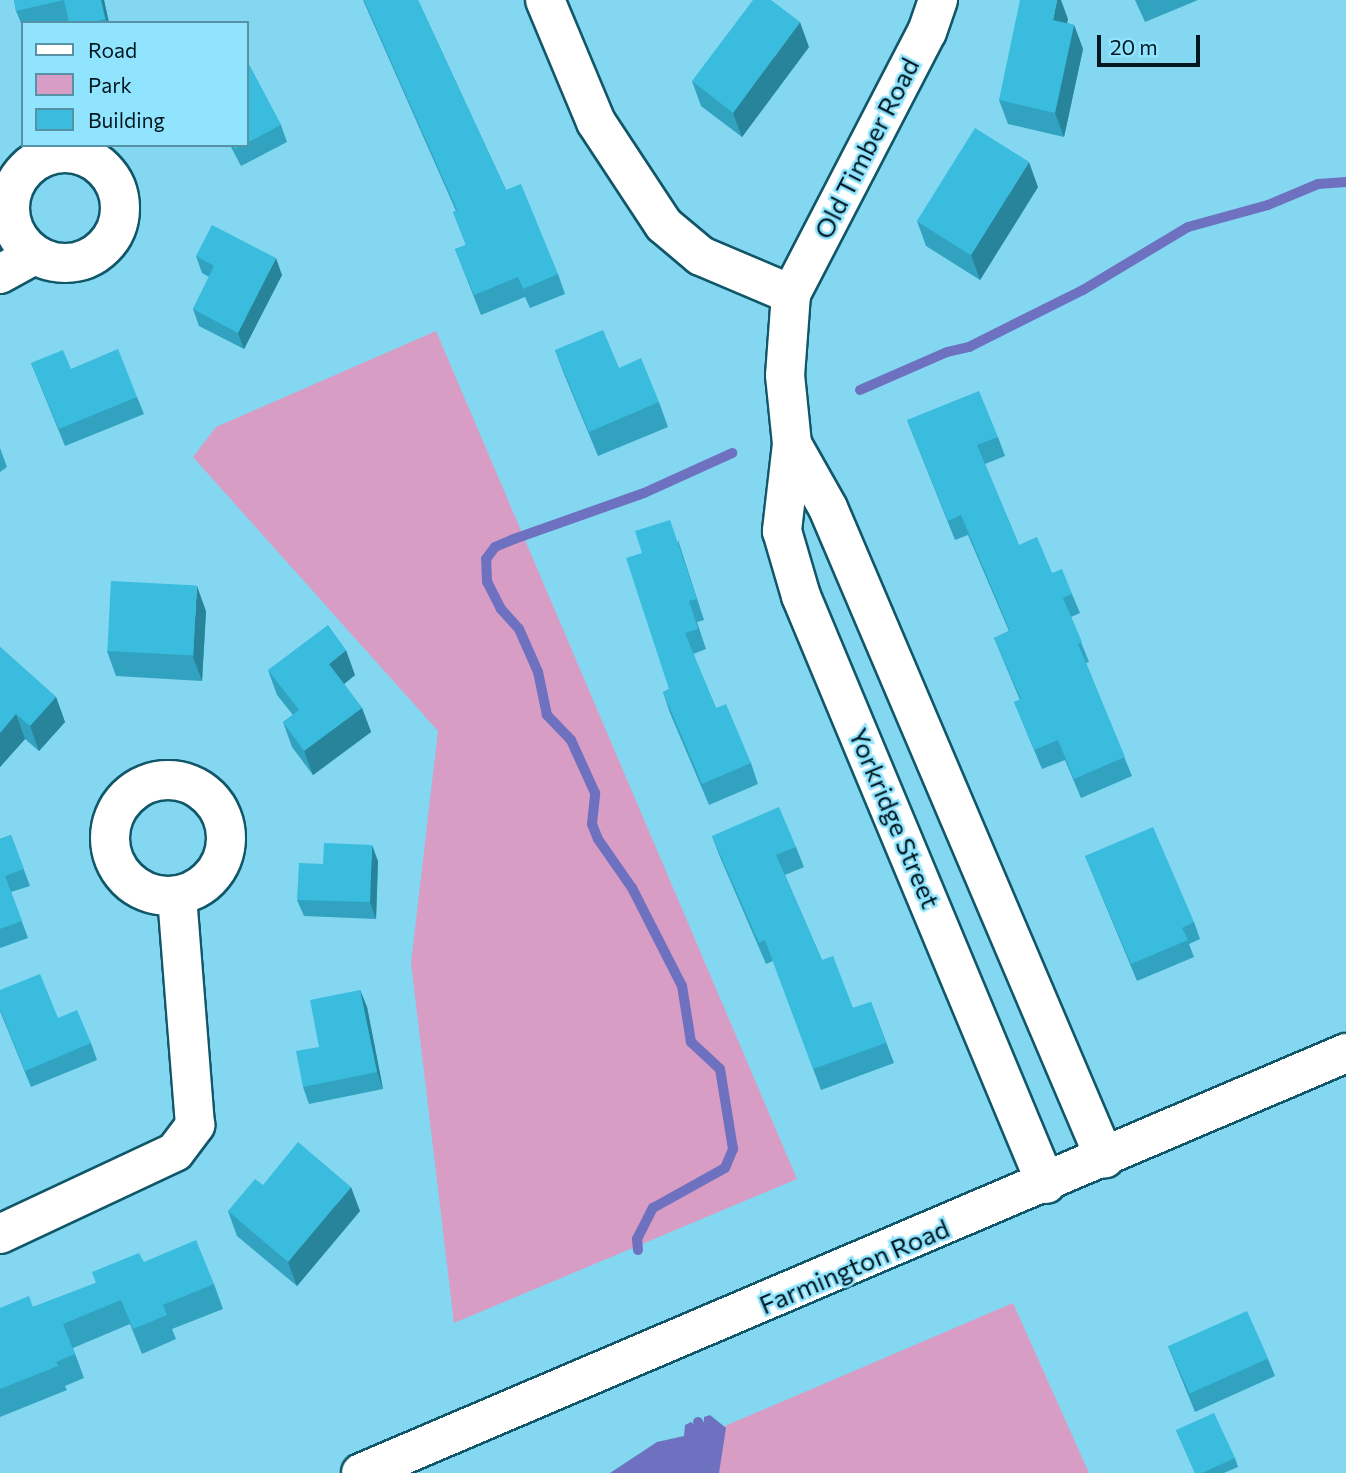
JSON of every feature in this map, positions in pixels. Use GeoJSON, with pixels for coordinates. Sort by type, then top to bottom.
{"type":"FeatureCollection","features":[{"type":"Feature","properties":{"kind":"street"},"geometry":{"type":"LineString","coordinates":[[545,0],[596,121],[664,225],[701,256],[791,294]]}},
{"type":"Feature","properties":{"kind":"street","name":"Old Timber Road"},"geometry":{"type":"LineString","coordinates":[[791,294],[927,32],[938,0]]}},
{"type":"Feature","properties":{"kind":"street"},"geometry":{"type":"LineString","coordinates":[[0,274],[34,254]]}},
{"type":"Feature","properties":{"kind":"street","name":"Yorkridge Street"},"geometry":{"type":"LineString","coordinates":[[791,294],[785,375],[792,444],[782,531],[801,596],[1046,1184]]}},
{"type":"Feature","properties":{"kind":"street","name":"Yorkridge Street"},"geometry":{"type":"LineString","coordinates":[[792,444],[828,508],[1105,1159]]}},
{"type":"Feature","properties":{"kind":"street"},"geometry":{"type":"LineString","coordinates":[[874,767],[929,745]]}},
{"type":"Feature","properties":{"kind":"street"},"geometry":{"type":"LineString","coordinates":[[0,1234],[175,1152],[195,1125],[177,897]]}},
{"type":"Feature","properties":{"kind":"street","name":"Farmington Road"},"geometry":{"type":"LineString","coordinates":[[360,1473],[1105,1159],[1346,1054]]}},
{"type":"Feature","properties":{"kind":"green space"},"geometry":{"type":"Polygon","coordinates":[[[436,331],[797,1179],[454,1323],[411,963],[438,731],[193,457],[216,427],[436,331]]]}},
{"type":"Feature","properties":{"kind":"green space"},"geometry":{"type":"Polygon","coordinates":[[[1013,1303],[1089,1473],[615,1473],[1013,1303]]]}},
{"type":"Feature","properties":{"kind":"water"},"geometry":{"type":"Polygon","coordinates":[[[710,1415],[726,1428],[719,1473],[610,1473],[657,1442],[684,1436],[685,1425],[691,1422],[699,1429],[704,1427],[704,1417],[710,1415]]]}},
{"type":"Feature","properties":{"kind":"building"},"geometry":{"type":"Polygon","coordinates":[[[14,0],[64,0],[16,11],[14,0]]]}},
{"type":"Feature","properties":{"kind":"building"},"geometry":{"type":"Polygon","coordinates":[[[64,0],[101,0],[105,19],[69,21],[64,0]]]}},
{"type":"Feature","properties":{"kind":"building"},"geometry":{"type":"Polygon","coordinates":[[[364,0],[418,0],[506,190],[521,184],[558,274],[523,289],[518,277],[474,295],[455,249],[466,245],[453,212],[457,210],[364,0]]]}},
{"type":"Feature","properties":{"kind":"building"},"geometry":{"type":"Polygon","coordinates":[[[753,0],[771,0],[800,22],[733,113],[692,81],[753,0]]]}},
{"type":"Feature","properties":{"kind":"building"},"geometry":{"type":"Polygon","coordinates":[[[1020,0],[1057,0],[1053,20],[1074,25],[1055,113],[999,100],[1020,0]]]}},
{"type":"Feature","properties":{"kind":"building"},"geometry":{"type":"Polygon","coordinates":[[[248,63],[281,125],[248,142],[248,63]]]}},
{"type":"Feature","properties":{"kind":"building"},"geometry":{"type":"Polygon","coordinates":[[[975,128],[1029,162],[971,255],[917,221],[975,128]]]}},
{"type":"Feature","properties":{"kind":"building"},"geometry":{"type":"Polygon","coordinates":[[[212,225],[276,258],[238,333],[193,309],[214,266],[196,256],[212,225]]]}},
{"type":"Feature","properties":{"kind":"building"},"geometry":{"type":"Polygon","coordinates":[[[603,330],[619,368],[641,358],[659,402],[589,432],[555,350],[603,330]]]}},
{"type":"Feature","properties":{"kind":"building"},"geometry":{"type":"Polygon","coordinates":[[[118,349],[137,397],[59,429],[31,363],[63,350],[71,369],[118,349]]]}},
{"type":"Feature","properties":{"kind":"building"},"geometry":{"type":"Polygon","coordinates":[[[979,391],[998,437],[977,445],[1019,545],[1037,537],[1052,573],[1062,569],[1072,594],[1063,598],[1082,642],[1078,644],[1125,757],[1074,779],[1058,740],[1034,750],[1014,702],[1021,699],[994,638],[1010,631],[961,515],[948,521],[907,420],[979,391]]]}},
{"type":"Feature","properties":{"kind":"building"},"geometry":{"type":"Polygon","coordinates":[[[670,520],[697,599],[689,601],[698,629],[685,633],[716,708],[726,704],[751,763],[702,784],[663,692],[669,689],[626,558],[642,553],[635,531],[670,520]]]}},
{"type":"Feature","properties":{"kind":"building"},"geometry":{"type":"Polygon","coordinates":[[[111,581],[197,586],[193,655],[107,651],[111,581]]]}},
{"type":"Feature","properties":{"kind":"building"},"geometry":{"type":"Polygon","coordinates":[[[328,625],[346,650],[329,664],[362,708],[304,751],[283,722],[299,710],[268,670],[328,625]]]}},
{"type":"Feature","properties":{"kind":"building"},"geometry":{"type":"Polygon","coordinates":[[[0,647],[56,697],[30,726],[16,714],[0,733],[0,647]]]}},
{"type":"Feature","properties":{"kind":"building"},"geometry":{"type":"Polygon","coordinates":[[[779,807],[796,847],[776,855],[822,960],[833,956],[853,1008],[871,1002],[886,1043],[813,1069],[765,940],[759,943],[712,836],[779,807]]]}},
{"type":"Feature","properties":{"kind":"building"},"geometry":{"type":"Polygon","coordinates":[[[1153,827],[1194,922],[1182,928],[1188,940],[1131,964],[1085,856],[1153,827]]]}},
{"type":"Feature","properties":{"kind":"building"},"geometry":{"type":"Polygon","coordinates":[[[11,835],[24,869],[5,876],[22,921],[0,929],[0,839],[11,835]]]}},
{"type":"Feature","properties":{"kind":"building"},"geometry":{"type":"Polygon","coordinates":[[[324,843],[372,845],[370,902],[297,900],[299,863],[323,864],[324,843]]]}},
{"type":"Feature","properties":{"kind":"building"},"geometry":{"type":"Polygon","coordinates":[[[40,974],[58,1018],[77,1010],[91,1043],[25,1071],[0,1009],[0,990],[40,974]]]}},
{"type":"Feature","properties":{"kind":"building"},"geometry":{"type":"Polygon","coordinates":[[[360,990],[377,1072],[303,1087],[296,1051],[319,1047],[310,1000],[360,990]]]}},
{"type":"Feature","properties":{"kind":"building"},"geometry":{"type":"Polygon","coordinates":[[[298,1142],[351,1187],[288,1262],[228,1211],[255,1179],[263,1185],[298,1142]]]}},
{"type":"Feature","properties":{"kind":"building"},"geometry":{"type":"Polygon","coordinates":[[[196,1240],[214,1284],[163,1305],[167,1315],[133,1329],[121,1300],[63,1324],[75,1354],[56,1362],[58,1366],[0,1389],[0,1308],[29,1296],[33,1307],[96,1283],[92,1272],[139,1253],[144,1262],[196,1240]]]}},
{"type":"Feature","properties":{"kind":"building"},"geometry":{"type":"Polygon","coordinates":[[[1247,1311],[1268,1359],[1190,1393],[1168,1346],[1247,1311]]]}},
{"type":"Feature","properties":{"kind":"building"},"geometry":{"type":"Polygon","coordinates":[[[1214,1413],[1235,1458],[1202,1473],[1195,1473],[1176,1430],[1214,1413]]]}},
{"type":"Feature","properties":{"kind":"waterway"},"geometry":{"type":"LineString","coordinates":[[860,390],[947,352],[969,347],[1083,290],[1188,227],[1268,205],[1318,184],[1346,182]]}},
{"type":"Feature","properties":{"kind":"waterway"},"geometry":{"type":"LineString","coordinates":[[638,1250],[637,1239],[653,1208],[725,1168],[733,1149],[720,1069],[691,1042],[682,986],[632,888],[598,839],[592,824],[595,793],[571,740],[547,715],[538,672],[519,629],[501,609],[487,582],[486,559],[495,547],[644,493],[732,453]]}},
{"type":"Feature","properties":{"kind":"waterway"},"geometry":{"type":"LineString","coordinates":[[698,1422],[701,1428]]}}]}
